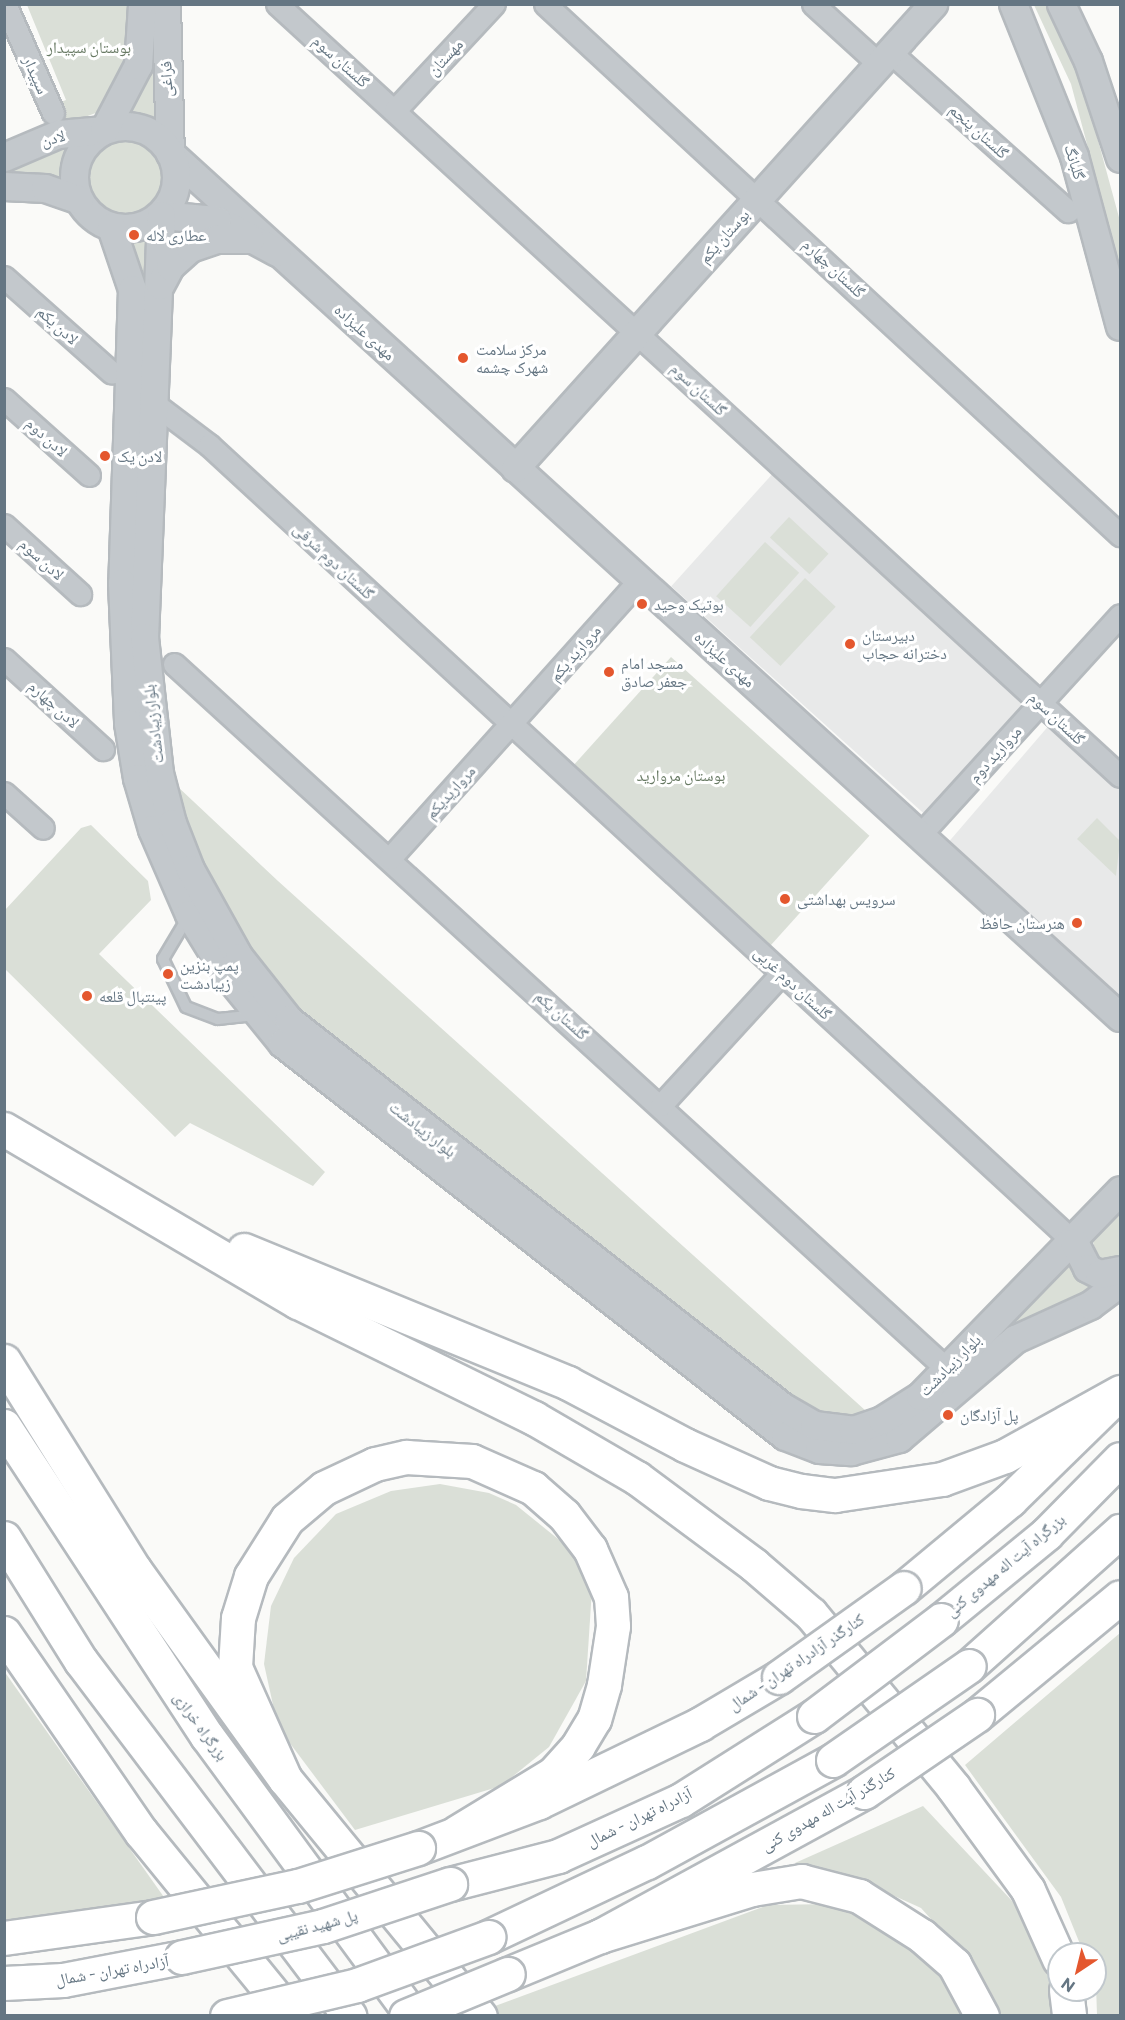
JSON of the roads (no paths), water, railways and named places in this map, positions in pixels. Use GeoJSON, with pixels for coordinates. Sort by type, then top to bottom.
{"type":"FeatureCollection","features":[{"type":"Feature","properties":{"kind":"main road"},"geometry":{"type":"LineString","coordinates":[[4,1129],[106,1192],[298,1302],[534,1418],[637,1478],[754,1565],[812,1614],[953,1787],[1028,1890],[1051,1942]]}},
{"type":"Feature","properties":{"kind":"main road"},"geometry":{"type":"LineString","coordinates":[[106,1192],[568,1383],[696,1450],[769,1483],[801,1491],[835,1495],[942,1479],[1005,1456],[1120,1392]]}},
{"type":"Feature","properties":{"kind":"main road"},"geometry":{"type":"LineString","coordinates":[[4,1361],[134,1569],[285,1779],[480,2016]]}},
{"type":"Feature","properties":{"kind":"main road","name":"کنارگذر آزادراه تهران - شمال"},"geometry":{"type":"LineString","coordinates":[[4,1938],[153,1917],[298,1886],[418,1848],[539,1802],[700,1724],[779,1677],[904,1588],[1010,1500],[1120,1392]]}},
{"type":"Feature","properties":{"kind":"main road","name":"بزرگراه خرازی"},"geometry":{"type":"LineString","coordinates":[[4,1426],[181,1698],[413,2016]]}},
{"type":"Feature","properties":{"kind":"main road"},"geometry":{"type":"LineString","coordinates":[[285,1779],[236,1667],[238,1617],[251,1576],[287,1519],[324,1488],[375,1464],[406,1457],[472,1461],[533,1488],[564,1515],[590,1548],[611,1597],[613,1626],[604,1685],[594,1719],[578,1746],[554,1773],[457,1832]]}},
{"type":"Feature","properties":{"kind":"main road","name":"بزرگراه آیت اله مهدوی کنی"},"geometry":{"type":"LineString","coordinates":[[814,1716],[941,1620],[1046,1534],[1120,1458]]}},
{"type":"Feature","properties":{"kind":"main road"},"geometry":{"type":"LineString","coordinates":[[227,2016],[357,1985],[488,1937],[647,1862],[833,1760],[969,1666],[1120,1531]]}},
{"type":"Feature","properties":{"kind":"main road"},"geometry":{"type":"LineString","coordinates":[[4,1538],[81,1661],[349,2016]]}},
{"type":"Feature","properties":{"kind":"main road","name":"کنارگذر آیت اله مهدوی کنی"},"geometry":{"type":"LineString","coordinates":[[406,2016],[600,1936],[864,1792],[977,1715],[1120,1598]]}},
{"type":"Feature","properties":{"kind":"main road"},"geometry":{"type":"LineString","coordinates":[[4,1633],[141,1832],[291,2016]]}},
{"type":"Feature","properties":{"kind":"main road","name":"آزادراه تهران - شمال"},"geometry":{"type":"LineString","coordinates":[[450,1884],[558,1856],[681,1800],[814,1716]]}},
{"type":"Feature","properties":{"kind":"main road"},"geometry":{"type":"LineString","coordinates":[[600,1936],[752,1889],[801,1881],[859,1896],[922,1936],[954,1964],[982,2016]]}},
{"type":"Feature","properties":{"kind":"main road","name":"پل شهید نقیبی"},"geometry":{"type":"LineString","coordinates":[[183,1957],[323,1926],[450,1884]]}},
{"type":"Feature","properties":{"kind":"main road","name":"آزادراه تهران - شمال"},"geometry":{"type":"LineString","coordinates":[[4,1983],[63,1980],[183,1957]]}},
{"type":"Feature","properties":{"kind":"street","name":"سپیدار"},"geometry":{"type":"LineString","coordinates":[[4,4],[53,114]]}},
{"type":"Feature","properties":{"kind":"street","name":"فراغی"},"geometry":{"type":"LineString","coordinates":[[104,130],[138,65],[142,4]]}},
{"type":"Feature","properties":{"kind":"street","name":"فراغی"},"geometry":{"type":"LineString","coordinates":[[166,4],[170,153]]}},
{"type":"Feature","properties":{"kind":"street","name":"گلستان سوم"},"geometry":{"type":"LineString","coordinates":[[277,4],[1120,776]]}},
{"type":"Feature","properties":{"kind":"street","name":"مهستان"},"geometry":{"type":"LineString","coordinates":[[395,110],[494,4]]}},
{"type":"Feature","properties":{"kind":"street","name":"گلستان چهارم"},"geometry":{"type":"LineString","coordinates":[[545,4],[758,197],[1120,535]]}},
{"type":"Feature","properties":{"kind":"street","name":"گلستان پنجم"},"geometry":{"type":"LineString","coordinates":[[813,4],[884,58],[1068,211]]}},
{"type":"Feature","properties":{"kind":"street","name":"بوستان یکم"},"geometry":{"type":"LineString","coordinates":[[515,468],[933,4]]}},
{"type":"Feature","properties":{"kind":"street","name":"گلبانگ"},"geometry":{"type":"LineString","coordinates":[[1013,4],[1074,156],[1120,326]]}},
{"type":"Feature","properties":{"kind":"street"},"geometry":{"type":"LineString","coordinates":[[1065,7],[1120,158]]}},
{"type":"Feature","properties":{"kind":"street"},"geometry":{"type":"LineString","coordinates":[[79,200],[74,184],[77,160],[91,139],[104,130],[134,127],[161,141],[170,153],[176,185],[161,215]]}},
{"type":"Feature","properties":{"kind":"street","name":"لادن"},"geometry":{"type":"LineString","coordinates":[[4,157],[58,134],[104,130]]}},
{"type":"Feature","properties":{"kind":"street","name":"مهدی علیزاده"},"geometry":{"type":"LineString","coordinates":[[170,153],[1120,1017]]}},
{"type":"Feature","properties":{"kind":"street"},"geometry":{"type":"LineString","coordinates":[[4,186],[45,188],[79,200],[111,227],[137,228],[161,215],[217,220],[277,252]]}},
{"type":"Feature","properties":{"kind":"street","name":"بلوار زیبادشت"},"geometry":{"type":"LineString","coordinates":[[161,215],[160,285],[155,336],[144,637],[159,773],[190,869],[261,987],[329,1056],[783,1407],[814,1425],[853,1430],[882,1420],[948,1370],[1074,1242],[1120,1190]]}},
{"type":"Feature","properties":{"kind":"street","name":"بلوار زیبادشت"},"geometry":{"type":"LineString","coordinates":[[111,227],[132,289],[132,355],[122,583],[128,723],[152,829],[189,914],[255,1015],[338,1091],[785,1436],[819,1449],[851,1451],[899,1438],[1015,1339],[1090,1305],[1120,1282]]}},
{"type":"Feature","properties":{"kind":"street"},"geometry":{"type":"LineString","coordinates":[[160,285],[170,266],[190,248],[216,239],[251,239]]}},
{"type":"Feature","properties":{"kind":"street","name":"لادن یکم"},"geometry":{"type":"LineString","coordinates":[[4,277],[112,373]]}},
{"type":"Feature","properties":{"kind":"street","name":"لادن دوم"},"geometry":{"type":"LineString","coordinates":[[4,399],[89,475]]}},
{"type":"Feature","properties":{"kind":"street","name":"گلستان دوم شرقی"},"geometry":{"type":"LineString","coordinates":[[152,402],[208,445],[511,726]]}},
{"type":"Feature","properties":{"kind":"street","name":"لادن سوم"},"geometry":{"type":"LineString","coordinates":[[4,525],[80,594]]}},
{"type":"Feature","properties":{"kind":"street","name":"مروارید یکم"},"geometry":{"type":"LineString","coordinates":[[511,726],[639,580]]}},
{"type":"Feature","properties":{"kind":"street","name":"مروارید دوم"},"geometry":{"type":"LineString","coordinates":[[921,835],[1119,618]]}},
{"type":"Feature","properties":{"kind":"street","name":"لادن چهارم"},"geometry":{"type":"LineString","coordinates":[[4,659],[103,748]]}},
{"type":"Feature","properties":{"kind":"street","name":"گلستان یکم"},"geometry":{"type":"LineString","coordinates":[[174,664],[661,1105],[948,1370]]}},
{"type":"Feature","properties":{"kind":"street","name":"مرواریدیکم"},"geometry":{"type":"LineString","coordinates":[[390,858],[511,726]]}},
{"type":"Feature","properties":{"kind":"street","name":"گلستان دوم غربی"},"geometry":{"type":"LineString","coordinates":[[511,726],[1074,1242]]}},
{"type":"Feature","properties":{"kind":"street"},"geometry":{"type":"LineString","coordinates":[[4,793],[43,828]]}},
{"type":"Feature","properties":{"kind":"street"},"geometry":{"type":"LineString","coordinates":[[661,1105],[782,973]]}},
{"type":"Feature","properties":{"kind":"street"},"geometry":{"type":"LineString","coordinates":[[1074,1242],[1087,1268],[1099,1274],[1120,1270]]}},
{"type":"Feature","properties":{"kind":"lane"},"geometry":{"type":"LineString","coordinates":[[189,914],[163,959],[186,1007],[218,1019],[255,1015]]}},
{"type":"Feature","properties":{"kind":"place","name":"عطاری لاله"},"geometry":{"type":"Point","coordinates":[134,235]}},
{"type":"Feature","properties":{"kind":"place","name":"مرکز سلامت شهرک چشمه"},"geometry":{"type":"Point","coordinates":[463,358]}},
{"type":"Feature","properties":{"kind":"place","name":"لادن یک"},"geometry":{"type":"Point","coordinates":[105,456]}},
{"type":"Feature","properties":{"kind":"place","name":"بوتیک وحید"},"geometry":{"type":"Point","coordinates":[642,604]}},
{"type":"Feature","properties":{"kind":"place","name":"دبیرستان دخترانه حجاب"},"geometry":{"type":"Point","coordinates":[850,644]}},
{"type":"Feature","properties":{"kind":"place","name":"مسجد امام جعفر صادق"},"geometry":{"type":"Point","coordinates":[609,672]}},
{"type":"Feature","properties":{"kind":"place","name":"سرویس بهداشتی"},"geometry":{"type":"Point","coordinates":[785,899]}},
{"type":"Feature","properties":{"kind":"place","name":"هنرستان حافظ"},"geometry":{"type":"Point","coordinates":[1077,923]}},
{"type":"Feature","properties":{"kind":"place","name":"پمپ بنزین زیبادشت"},"geometry":{"type":"Point","coordinates":[168,974]}},
{"type":"Feature","properties":{"kind":"place","name":"پینتبال قلعه"},"geometry":{"type":"Point","coordinates":[87,996]}},
{"type":"Feature","properties":{"kind":"place","name":"پل آزادگان"},"geometry":{"type":"Point","coordinates":[948,1415]}},
{"type":"Feature","properties":{"kind":"park label","name":"بوستان سپیدار"},"geometry":{"type":"Point","coordinates":[89,47]}},
{"type":"Feature","properties":{"kind":"park label","name":"بوستان مروارید"},"geometry":{"type":"Point","coordinates":[681,775]}}]}
